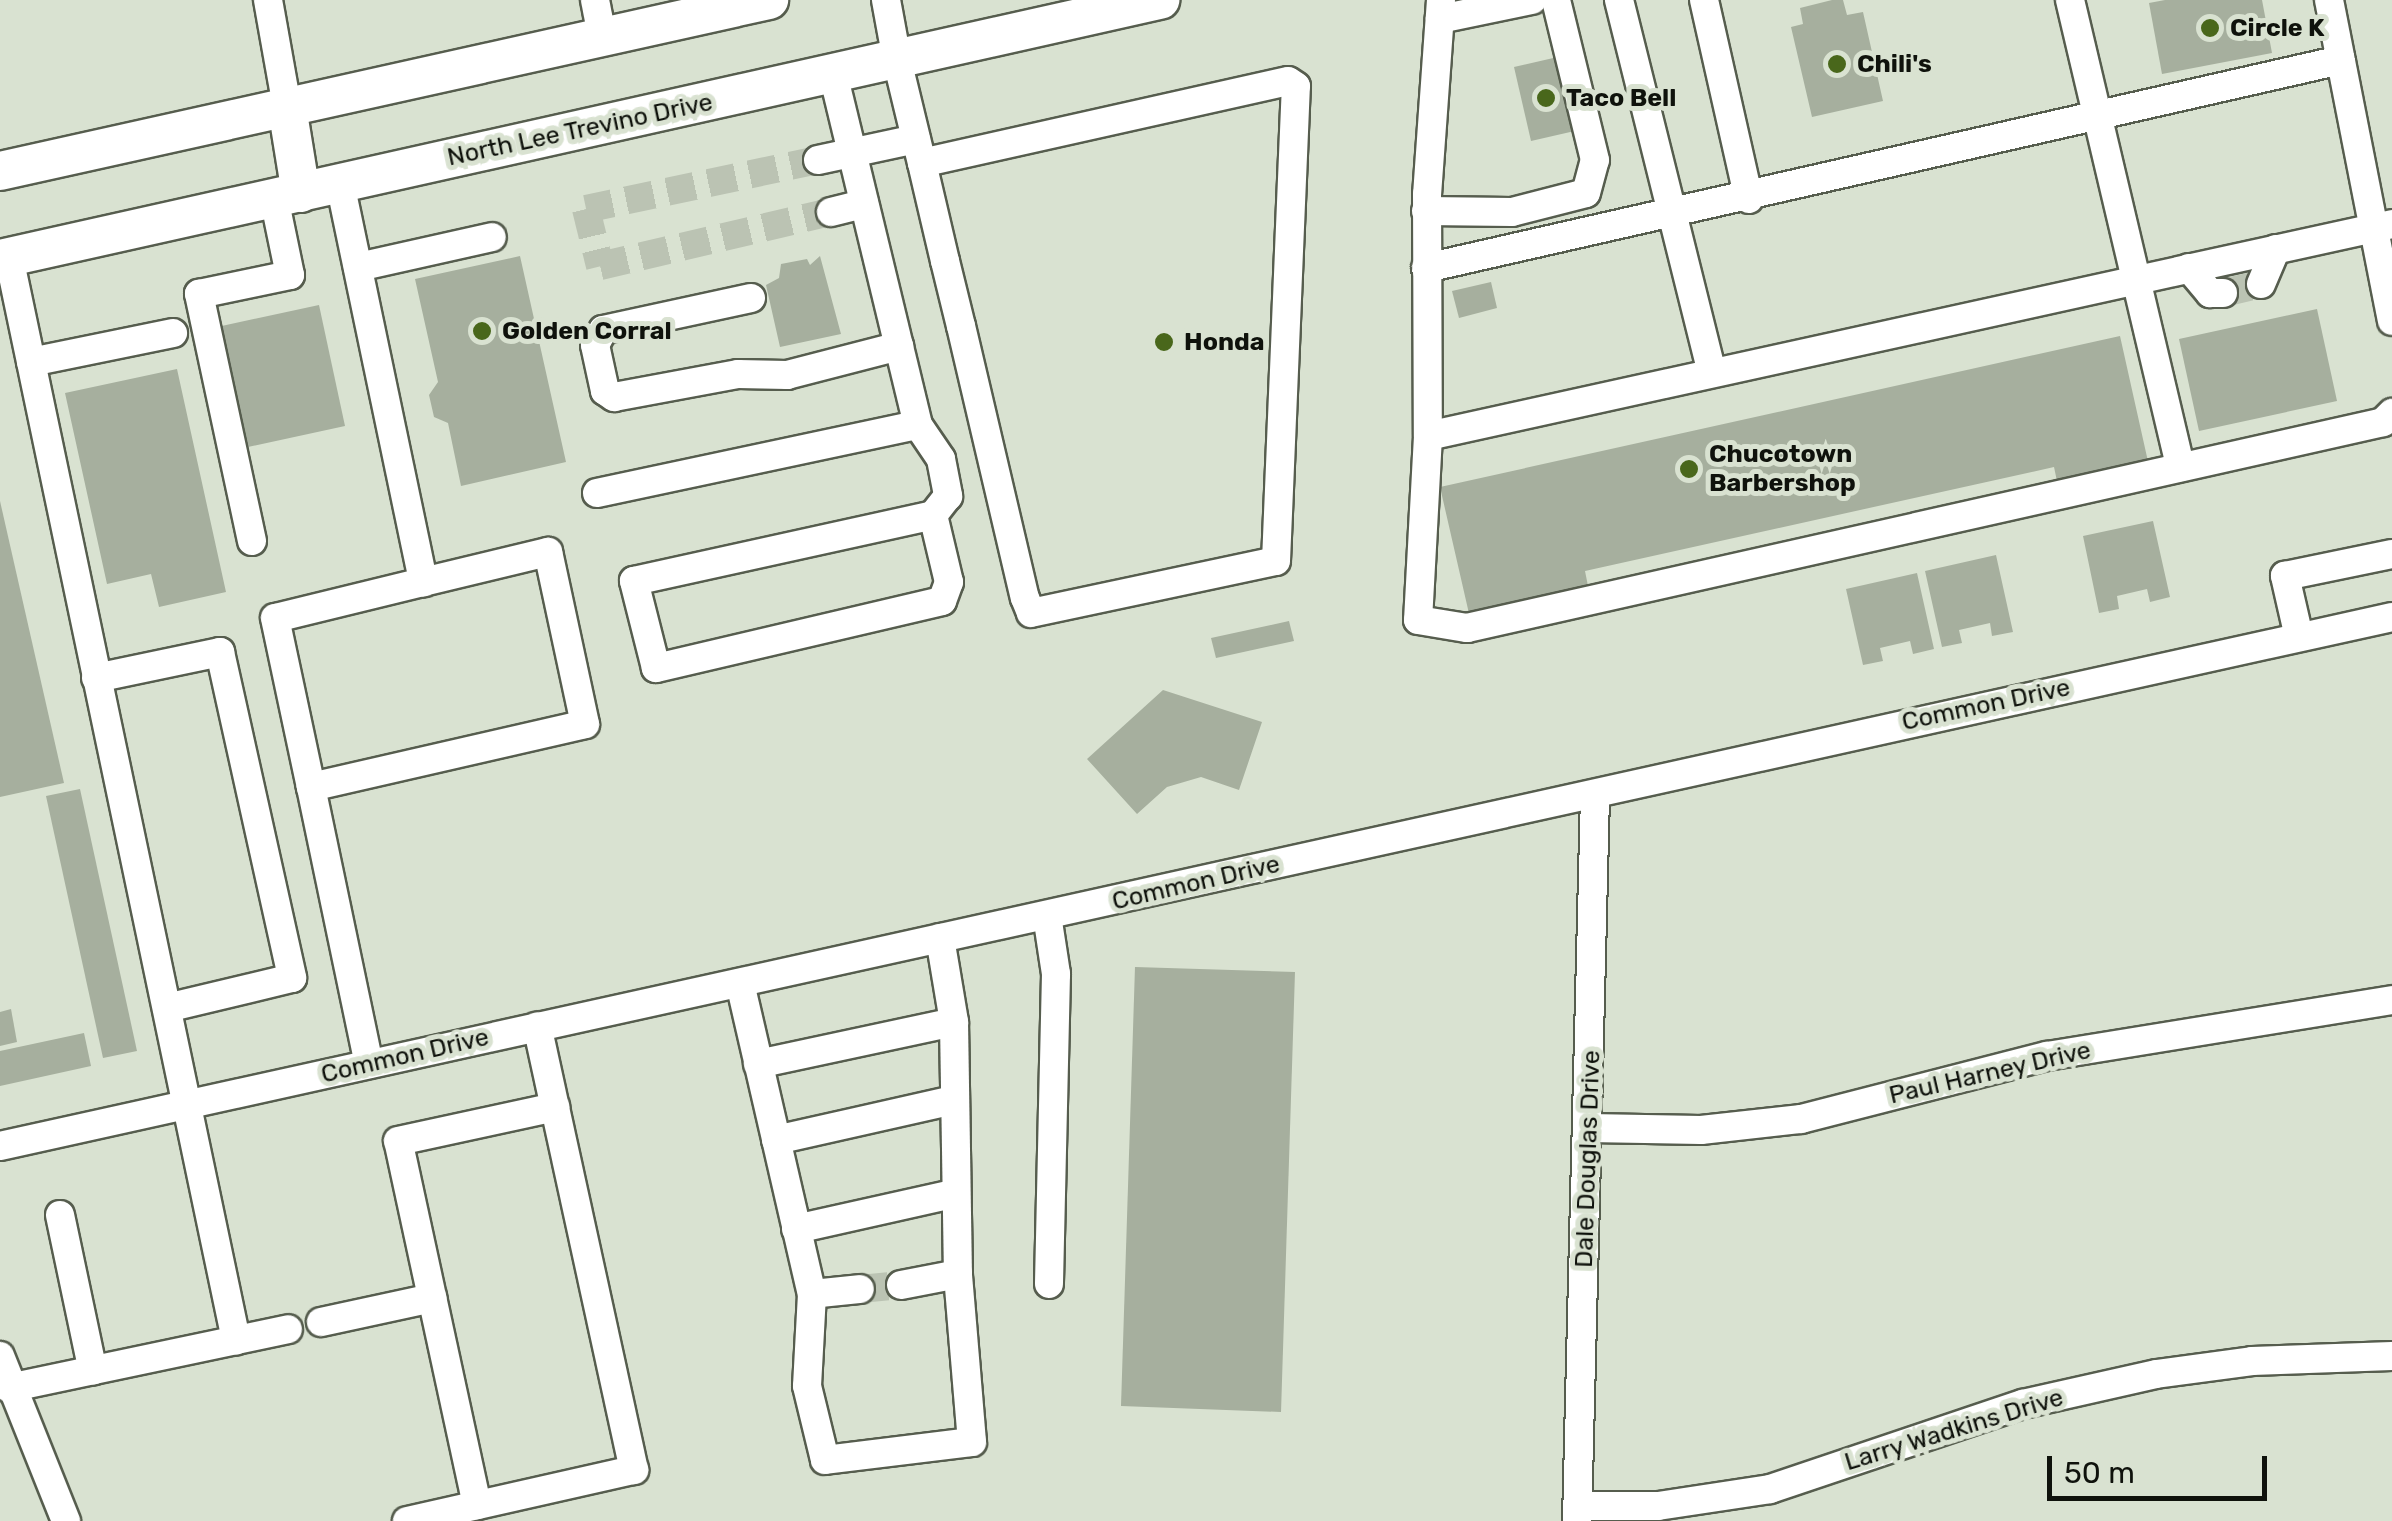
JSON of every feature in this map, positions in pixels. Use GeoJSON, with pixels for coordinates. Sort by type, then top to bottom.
{"type":"FeatureCollection","features":[{"type":"Feature","properties":{"kind":"main road"},"geometry":{"type":"LineString","coordinates":[[0,170],[769,0]]}},
{"type":"Feature","properties":{"kind":"main road","name":"North Lee Trevino Drive"},"geometry":{"type":"LineString","coordinates":[[4,258],[1160,0]]}},
{"type":"Feature","properties":{"kind":"main road"},"geometry":{"type":"LineString","coordinates":[[287,107],[288,195]]}},
{"type":"Feature","properties":{"kind":"street"},"geometry":{"type":"LineString","coordinates":[[268,0],[287,107]]}},
{"type":"Feature","properties":{"kind":"street"},"geometry":{"type":"LineString","coordinates":[[594,0],[602,37]]}},
{"type":"Feature","properties":{"kind":"street"},"geometry":{"type":"LineString","coordinates":[[818,160],[852,152],[919,151],[1288,81],[1296,86],[1276,561],[1030,613],[919,151],[886,0]]}},
{"type":"Feature","properties":{"kind":"street"},"geometry":{"type":"LineString","coordinates":[[1532,0],[1440,9],[1426,210],[1428,436],[1418,620],[1467,628],[2383,422],[2392,414]]}},
{"type":"Feature","properties":{"kind":"street"},"geometry":{"type":"LineString","coordinates":[[1426,210],[1512,212],[1586,193],[1595,160],[1556,0]]}},
{"type":"Feature","properties":{"kind":"street"},"geometry":{"type":"LineString","coordinates":[[1619,0],[1712,373]]}},
{"type":"Feature","properties":{"kind":"street"},"geometry":{"type":"LineString","coordinates":[[1704,0],[1749,199]]}},
{"type":"Feature","properties":{"kind":"street"},"geometry":{"type":"LineString","coordinates":[[2070,0],[2139,279],[2180,466]]}},
{"type":"Feature","properties":{"kind":"street"},"geometry":{"type":"LineString","coordinates":[[2330,0],[2381,226],[2392,321]]}},
{"type":"Feature","properties":{"kind":"street"},"geometry":{"type":"LineString","coordinates":[[1426,268],[1674,217],[2341,60]]}},
{"type":"Feature","properties":{"kind":"street"},"geometry":{"type":"LineString","coordinates":[[834,74],[918,424],[941,459],[948,496],[933,515],[634,581],[656,668],[942,602],[949,582],[933,515]]}},
{"type":"Feature","properties":{"kind":"street"},"geometry":{"type":"LineString","coordinates":[[340,184],[423,582]]}},
{"type":"Feature","properties":{"kind":"street"},"geometry":{"type":"LineString","coordinates":[[252,541],[199,294],[290,274],[288,195]]}},
{"type":"Feature","properties":{"kind":"street"},"geometry":{"type":"LineString","coordinates":[[832,212],[864,204]]}},
{"type":"Feature","properties":{"kind":"street"},"geometry":{"type":"LineString","coordinates":[[1428,436],[2381,226]]}},
{"type":"Feature","properties":{"kind":"street"},"geometry":{"type":"LineString","coordinates":[[358,267],[492,237]]}},
{"type":"Feature","properties":{"kind":"street"},"geometry":{"type":"LineString","coordinates":[[2261,284],[2276,249]]}},
{"type":"Feature","properties":{"kind":"street"},"geometry":{"type":"LineString","coordinates":[[4,258],[31,362],[96,678],[171,1008],[236,1340]]}},
{"type":"Feature","properties":{"kind":"street"},"geometry":{"type":"LineString","coordinates":[[2189,268],[2210,293],[2223,292]]}},
{"type":"Feature","properties":{"kind":"street"},"geometry":{"type":"LineString","coordinates":[[751,298],[603,330],[595,345],[605,391],[614,398],[738,374],[788,375],[899,346]]}},
{"type":"Feature","properties":{"kind":"street"},"geometry":{"type":"LineString","coordinates":[[31,362],[173,333]]}},
{"type":"Feature","properties":{"kind":"street"},"geometry":{"type":"LineString","coordinates":[[596,493],[918,424]]}},
{"type":"Feature","properties":{"kind":"street"},"geometry":{"type":"LineString","coordinates":[[312,787],[585,724],[548,552],[276,618],[369,1064]]}},
{"type":"Feature","properties":{"kind":"street"},"geometry":{"type":"LineString","coordinates":[[2299,637],[2285,576],[2392,554]]}},
{"type":"Feature","properties":{"kind":"street","name":"Common Drive"},"geometry":{"type":"LineString","coordinates":[[0,1146],[1595,797],[2392,617]]}},
{"type":"Feature","properties":{"kind":"street"},"geometry":{"type":"LineString","coordinates":[[96,678],[220,652],[292,978],[171,1008]]}},
{"type":"Feature","properties":{"kind":"street","name":"Dale Douglas Drive"},"geometry":{"type":"LineString","coordinates":[[1577,1513],[1595,797]]}},
{"type":"Feature","properties":{"kind":"street"},"geometry":{"type":"LineString","coordinates":[[1048,915],[1056,974],[1049,1284]]}},
{"type":"Feature","properties":{"kind":"street"},"geometry":{"type":"LineString","coordinates":[[740,984],[812,1294],[807,1386],[826,1460],[972,1442],[953,1194],[954,1022],[940,938]]}},
{"type":"Feature","properties":{"kind":"street","name":"Paul Harney Drive"},"geometry":{"type":"LineString","coordinates":[[1589,1128],[1701,1130],[1784,1122],[2047,1056],[2392,1000]]}},
{"type":"Feature","properties":{"kind":"street"},"geometry":{"type":"LineString","coordinates":[[758,1064],[954,1022]]}},
{"type":"Feature","properties":{"kind":"street"},"geometry":{"type":"LineString","coordinates":[[406,1521],[634,1470],[538,1026]]}},
{"type":"Feature","properties":{"kind":"street"},"geometry":{"type":"LineString","coordinates":[[776,1140],[954,1100]]}},
{"type":"Feature","properties":{"kind":"street"},"geometry":{"type":"LineString","coordinates":[[476,1505],[398,1141],[555,1107]]}},
{"type":"Feature","properties":{"kind":"street"},"geometry":{"type":"LineString","coordinates":[[796,1230],[953,1194]]}},
{"type":"Feature","properties":{"kind":"street"},"geometry":{"type":"LineString","coordinates":[[60,1215],[93,1371]]}},
{"type":"Feature","properties":{"kind":"street"},"geometry":{"type":"LineString","coordinates":[[901,1285],[958,1274]]}},
{"type":"Feature","properties":{"kind":"street"},"geometry":{"type":"LineString","coordinates":[[812,1294],[860,1289]]}},
{"type":"Feature","properties":{"kind":"street"},"geometry":{"type":"LineString","coordinates":[[321,1322],[432,1298]]}},
{"type":"Feature","properties":{"kind":"street"},"geometry":{"type":"LineString","coordinates":[[61,1519],[4,1382],[93,1371],[288,1329]]}},
{"type":"Feature","properties":{"kind":"street","name":"Larry Wadkins Drive"},"geometry":{"type":"LineString","coordinates":[[1577,1513],[1770,1490],[2023,1404],[2156,1374],[2252,1361],[2392,1356]]}},
{"type":"Feature","properties":{"kind":"building","name":"Chili's"},"geometry":{"type":"Polygon","coordinates":[[[1843,0],[1847,15],[1863,12],[1883,101],[1812,117],[1791,27],[1803,24],[1800,8],[1843,0]]]}},
{"type":"Feature","properties":{"kind":"building","name":"Circle K"},"geometry":{"type":"Polygon","coordinates":[[[2262,0],[2272,53],[2162,74],[2149,3],[2262,0]]]}},
{"type":"Feature","properties":{"kind":"building","name":"Taco Bell"},"geometry":{"type":"Polygon","coordinates":[[[1562,56],[1579,130],[1531,141],[1514,67],[1562,56]]]}},
{"type":"Feature","properties":{"kind":"building","name":"Golden Corral"},"geometry":{"type":"Polygon","coordinates":[[[520,256],[566,462],[461,486],[448,423],[434,417],[429,395],[438,382],[415,279],[520,256]]]}},
{"type":"Feature","properties":{"kind":"building"},"geometry":{"type":"Polygon","coordinates":[[[820,256],[841,334],[780,347],[766,285],[779,278],[781,264],[807,259],[810,265],[820,256]]]}},
{"type":"Feature","properties":{"kind":"building"},"geometry":{"type":"Polygon","coordinates":[[[1491,282],[1497,308],[1459,318],[1452,291],[1491,282]]]}},
{"type":"Feature","properties":{"kind":"building"},"geometry":{"type":"Polygon","coordinates":[[[319,305],[345,426],[243,448],[217,327],[319,305]]]}},
{"type":"Feature","properties":{"kind":"building"},"geometry":{"type":"Polygon","coordinates":[[[2317,309],[2337,401],[2199,431],[2179,339],[2317,309]]]}},
{"type":"Feature","properties":{"kind":"building"},"geometry":{"type":"Polygon","coordinates":[[[2120,336],[2149,466],[2058,486],[2054,467],[1585,571],[1589,591],[1470,618],[1440,487],[2120,336]]]}},
{"type":"Feature","properties":{"kind":"building"},"geometry":{"type":"Polygon","coordinates":[[[177,369],[226,592],[159,607],[151,574],[107,584],[65,393],[177,369]]]}},
{"type":"Feature","properties":{"kind":"building"},"geometry":{"type":"Polygon","coordinates":[[[0,501],[64,783],[0,797],[0,501]]]}},
{"type":"Feature","properties":{"kind":"building"},"geometry":{"type":"Polygon","coordinates":[[[2153,521],[2170,597],[2150,602],[2147,589],[2117,596],[2119,609],[2099,613],[2083,536],[2153,521]]]}},
{"type":"Feature","properties":{"kind":"building"},"geometry":{"type":"Polygon","coordinates":[[[1996,555],[2013,632],[1992,636],[1990,623],[1959,630],[1962,643],[1942,647],[1925,571],[1996,555]]]}},
{"type":"Feature","properties":{"kind":"building"},"geometry":{"type":"Polygon","coordinates":[[[1917,573],[1934,649],[1913,654],[1910,641],[1880,648],[1883,661],[1863,665],[1846,589],[1917,573]]]}},
{"type":"Feature","properties":{"kind":"building"},"geometry":{"type":"Polygon","coordinates":[[[1289,621],[1294,641],[1216,658],[1211,638],[1289,621]]]}},
{"type":"Feature","properties":{"kind":"building"},"geometry":{"type":"Polygon","coordinates":[[[1163,690],[1262,722],[1239,790],[1201,777],[1167,787],[1137,814],[1087,759],[1163,690]]]}},
{"type":"Feature","properties":{"kind":"building"},"geometry":{"type":"Polygon","coordinates":[[[80,789],[137,1051],[103,1058],[46,796],[80,789]]]}},
{"type":"Feature","properties":{"kind":"building"},"geometry":{"type":"Polygon","coordinates":[[[1135,967],[1295,972],[1281,1412],[1121,1406],[1135,967]]]}},
{"type":"Feature","properties":{"kind":"building"},"geometry":{"type":"Polygon","coordinates":[[[11,1009],[17,1042],[0,1046],[0,1012],[11,1009]]]}},
{"type":"Feature","properties":{"kind":"building"},"geometry":{"type":"Polygon","coordinates":[[[84,1033],[91,1066],[0,1086],[0,1051],[84,1033]]]}},
{"type":"Feature","properties":{"kind":"tunnel"},"geometry":{"type":"LineString","coordinates":[[818,160],[586,209],[600,266],[831,212]]}},
{"type":"Feature","properties":{"kind":"tunnel"},"geometry":{"type":"LineString","coordinates":[[2223,293],[2261,284]]}},
{"type":"Feature","properties":{"kind":"tunnel"},"geometry":{"type":"LineString","coordinates":[[860,1289],[901,1285]]}},
{"type":"Feature","properties":{"kind":"place","name":"Circle K"},"geometry":{"type":"Point","coordinates":[2210,28]}},
{"type":"Feature","properties":{"kind":"place","name":"Chili's"},"geometry":{"type":"Point","coordinates":[1837,64]}},
{"type":"Feature","properties":{"kind":"place","name":"Taco Bell"},"geometry":{"type":"Point","coordinates":[1546,98]}},
{"type":"Feature","properties":{"kind":"place","name":"Golden Corral"},"geometry":{"type":"Point","coordinates":[482,331]}},
{"type":"Feature","properties":{"kind":"place","name":"Honda"},"geometry":{"type":"Point","coordinates":[1164,342]}},
{"type":"Feature","properties":{"kind":"place","name":"Chucotown Barbershop"},"geometry":{"type":"Point","coordinates":[1689,469]}}]}
